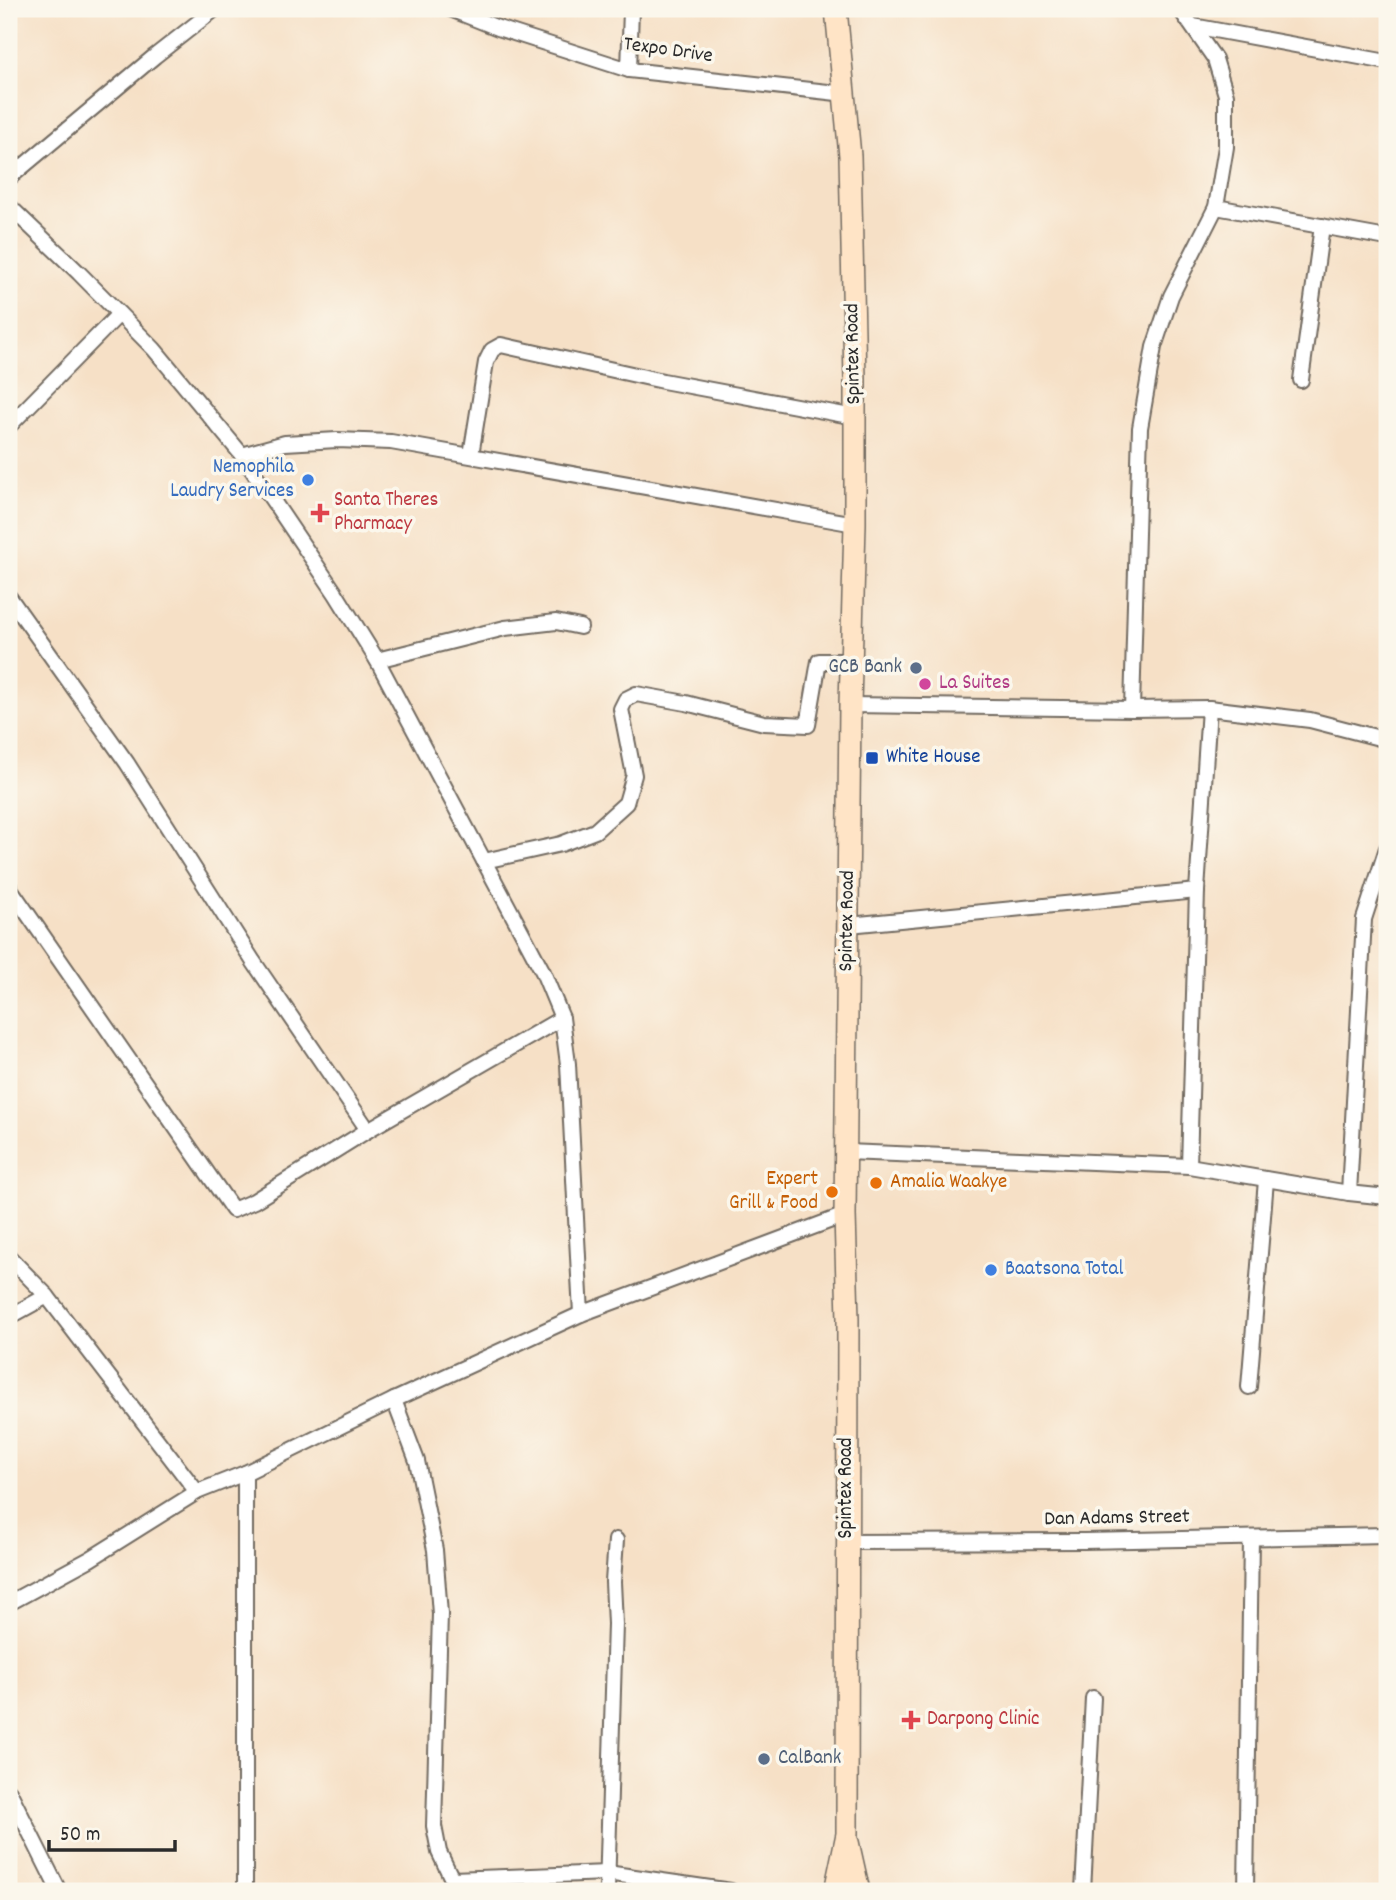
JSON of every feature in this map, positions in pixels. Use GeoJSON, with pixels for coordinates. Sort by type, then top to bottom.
{"type":"FeatureCollection","features":[{"type":"Feature","properties":{"kind":"main road","name":"Spintex Road"},"geometry":{"type":"LineString","coordinates":[[835,1891],[847,1834],[848,1319],[845,1215],[850,705],[855,524],[850,156],[836,9]]}},
{"type":"Feature","properties":{"kind":"main road","name":"Spintex Road"},"geometry":{"type":"LineString","coordinates":[[847,1834],[859,1891]]}},
{"type":"Feature","properties":{"kind":"street"},"geometry":{"type":"LineString","coordinates":[[9,178],[215,9]]}},
{"type":"Feature","properties":{"kind":"street","name":"Texpo Drive"},"geometry":{"type":"LineString","coordinates":[[450,9],[498,28],[629,70],[846,94]]}},
{"type":"Feature","properties":{"kind":"street"},"geometry":{"type":"LineString","coordinates":[[629,70],[631,9]]}},
{"type":"Feature","properties":{"kind":"street"},"geometry":{"type":"LineString","coordinates":[[1132,709],[1140,428],[1154,347],[1171,296],[1216,207],[1226,147],[1226,95],[1215,59],[1180,9]]}},
{"type":"Feature","properties":{"kind":"street"},"geometry":{"type":"LineString","coordinates":[[1193,26],[1387,62]]}},
{"type":"Feature","properties":{"kind":"street"},"geometry":{"type":"LineString","coordinates":[[9,206],[154,349],[242,455],[337,594],[377,660],[543,972],[562,1018],[568,1064],[581,1314]]}},
{"type":"Feature","properties":{"kind":"street"},"geometry":{"type":"LineString","coordinates":[[1216,207],[1387,238]]}},
{"type":"Feature","properties":{"kind":"street"},"geometry":{"type":"LineString","coordinates":[[1301,380],[1322,226]]}},
{"type":"Feature","properties":{"kind":"street"},"geometry":{"type":"LineString","coordinates":[[9,426],[119,314]]}},
{"type":"Feature","properties":{"kind":"street"},"geometry":{"type":"LineString","coordinates":[[471,455],[486,362],[492,350],[501,345],[663,382],[855,417]]}},
{"type":"Feature","properties":{"kind":"street"},"geometry":{"type":"LineString","coordinates":[[242,455],[285,443],[337,440],[391,442],[855,524]]}},
{"type":"Feature","properties":{"kind":"street"},"geometry":{"type":"LineString","coordinates":[[9,597],[127,763],[253,961],[368,1130]]}},
{"type":"Feature","properties":{"kind":"street"},"geometry":{"type":"LineString","coordinates":[[377,660],[505,628],[556,622],[580,627]]}},
{"type":"Feature","properties":{"kind":"street"},"geometry":{"type":"LineString","coordinates":[[484,861],[561,844],[594,831],[626,803],[634,775],[621,709],[626,699],[636,694],[686,703],[764,723],[808,725],[819,661],[851,661]]}},
{"type":"Feature","properties":{"kind":"street"},"geometry":{"type":"LineString","coordinates":[[850,705],[1209,708],[1310,720],[1387,740]]}},
{"type":"Feature","properties":{"kind":"street"},"geometry":{"type":"LineString","coordinates":[[1189,1166],[1197,891],[1209,708]]}},
{"type":"Feature","properties":{"kind":"street"},"geometry":{"type":"LineString","coordinates":[[1349,1193],[1364,919],[1387,848]]}},
{"type":"Feature","properties":{"kind":"street"},"geometry":{"type":"LineString","coordinates":[[9,887],[233,1210],[254,1201],[368,1130],[562,1018]]}},
{"type":"Feature","properties":{"kind":"street"},"geometry":{"type":"LineString","coordinates":[[849,925],[1197,891]]}},
{"type":"Feature","properties":{"kind":"street"},"geometry":{"type":"LineString","coordinates":[[846,1152],[1189,1166],[1387,1197]]}},
{"type":"Feature","properties":{"kind":"street"},"geometry":{"type":"LineString","coordinates":[[1249,1387],[1266,1180]]}},
{"type":"Feature","properties":{"kind":"street"},"geometry":{"type":"LineString","coordinates":[[9,1603],[90,1559],[197,1492],[245,1473],[394,1400],[581,1314],[845,1215]]}},
{"type":"Feature","properties":{"kind":"street"},"geometry":{"type":"LineString","coordinates":[[9,1257],[47,1296],[197,1492]]}},
{"type":"Feature","properties":{"kind":"street"},"geometry":{"type":"LineString","coordinates":[[9,1317],[47,1296]]}},
{"type":"Feature","properties":{"kind":"street"},"geometry":{"type":"LineString","coordinates":[[394,1400],[417,1461],[435,1550],[440,1614],[434,1826],[439,1852],[454,1885],[607,1873],[731,1891]]}},
{"type":"Feature","properties":{"kind":"street"},"geometry":{"type":"LineString","coordinates":[[245,1473],[245,1891]]}},
{"type":"Feature","properties":{"kind":"street","name":"Dan Adams Street"},"geometry":{"type":"LineString","coordinates":[[847,1542],[1387,1535]]}},
{"type":"Feature","properties":{"kind":"street"},"geometry":{"type":"LineString","coordinates":[[1246,1891],[1251,1538]]}},
{"type":"Feature","properties":{"kind":"street"},"geometry":{"type":"LineString","coordinates":[[607,1891],[616,1540]]}},
{"type":"Feature","properties":{"kind":"street"},"geometry":{"type":"LineString","coordinates":[[1083,1891],[1093,1698]]}},
{"type":"Feature","properties":{"kind":"street"},"geometry":{"type":"LineString","coordinates":[[9,1791],[59,1891]]}},
{"type":"Feature","properties":{"kind":"place","name":"Nemophila Laudry Services"},"geometry":{"type":"Point","coordinates":[308,480]}},
{"type":"Feature","properties":{"kind":"place","name":"Santa Theres Pharmacy"},"geometry":{"type":"Point","coordinates":[320,513]}},
{"type":"Feature","properties":{"kind":"place","name":"GCB Bank"},"geometry":{"type":"Point","coordinates":[916,668]}},
{"type":"Feature","properties":{"kind":"place","name":"La Suites"},"geometry":{"type":"Point","coordinates":[925,684]}},
{"type":"Feature","properties":{"kind":"place","name":"White House"},"geometry":{"type":"Point","coordinates":[872,758]}},
{"type":"Feature","properties":{"kind":"place","name":"Amalia Waakye"},"geometry":{"type":"Point","coordinates":[876,1183]}},
{"type":"Feature","properties":{"kind":"place","name":"Expert Grill & Food"},"geometry":{"type":"Point","coordinates":[832,1192]}},
{"type":"Feature","properties":{"kind":"place","name":"Baatsona Total"},"geometry":{"type":"Point","coordinates":[991,1270]}},
{"type":"Feature","properties":{"kind":"place","name":"Darpong Clinic"},"geometry":{"type":"Point","coordinates":[911,1720]}},
{"type":"Feature","properties":{"kind":"place","name":"CalBank"},"geometry":{"type":"Point","coordinates":[764,1759]}}]}
